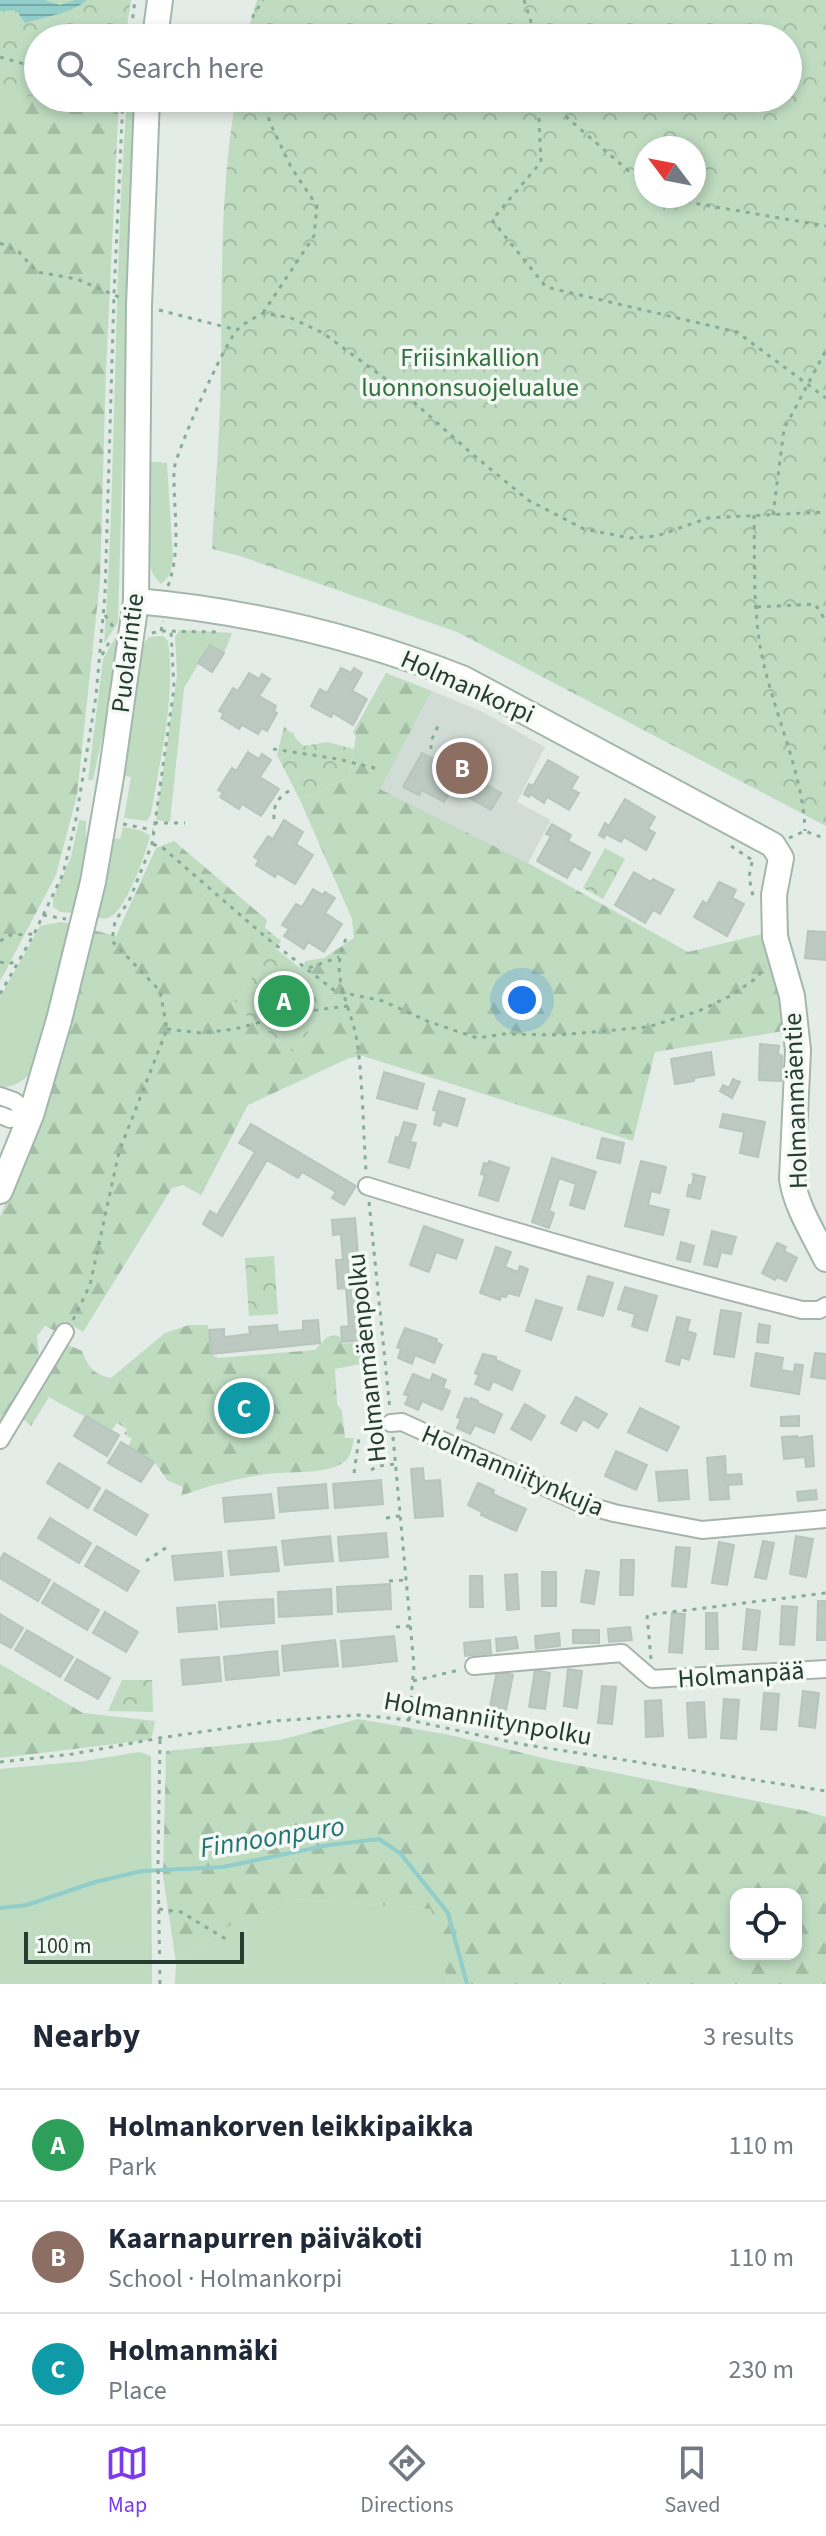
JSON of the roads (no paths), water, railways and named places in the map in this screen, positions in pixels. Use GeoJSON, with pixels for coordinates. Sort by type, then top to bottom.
{"type":"FeatureCollection","features":[{"type":"Feature","properties":{"kind":"main road"},"geometry":{"type":"LineString","coordinates":[[157,24],[160,0]]}},
{"type":"Feature","properties":{"kind":"main road","name":"Puolarintie"},"geometry":{"type":"LineString","coordinates":[[0,1191],[31,1115],[59,1020],[93,882],[111,777],[124,632],[136,601],[139,305],[146,112]]}},
{"type":"Feature","properties":{"kind":"main road","name":"Holmankorpi"},"geometry":{"type":"LineString","coordinates":[[136,601],[241,614],[376,646],[420,661],[464,679],[773,845]]}},
{"type":"Feature","properties":{"kind":"main road","name":"Holmanmäentie"},"geometry":{"type":"LineString","coordinates":[[773,845],[781,858],[774,895],[775,937],[792,996],[798,1050],[792,1179],[800,1207],[826,1259]]}},
{"type":"Feature","properties":{"kind":"street"},"geometry":{"type":"LineString","coordinates":[[0,1096],[14,1101],[31,1115]]}},
{"type":"Feature","properties":{"kind":"street"},"geometry":{"type":"LineString","coordinates":[[0,1115],[10,1119],[31,1115]]}},
{"type":"Feature","properties":{"kind":"street"},"geometry":{"type":"LineString","coordinates":[[367,1186],[529,1237],[682,1280],[802,1310],[819,1310],[826,1306]]}},
{"type":"Feature","properties":{"kind":"street"},"geometry":{"type":"LineString","coordinates":[[0,1440],[65,1332]]}},
{"type":"Feature","properties":{"kind":"street","name":"Holmanniitynkuja"},"geometry":{"type":"LineString","coordinates":[[391,1423],[402,1422],[582,1504],[674,1526],[702,1530],[826,1519]]}},
{"type":"Feature","properties":{"kind":"street","name":"Holmanpää"},"geometry":{"type":"LineString","coordinates":[[474,1666],[622,1653],[652,1679],[826,1669]]}},
{"type":"Feature","properties":{"kind":"water"},"geometry":{"type":"Polygon","coordinates":[[[0,0],[44,0],[60,5],[87,0],[66,12],[25,23],[16,10],[0,11],[0,0]]]}},
{"type":"Feature","properties":{"kind":"waterway","name":"Finnoonpuro"},"geometry":{"type":"LineString","coordinates":[[0,1908],[27,1905],[95,1882],[142,1871],[223,1867],[329,1845],[379,1839],[400,1853],[448,1913],[467,1984]]}},
{"type":"Feature","properties":{"kind":"place","name":"Kaarnapurren päiväkoti"},"geometry":{"type":"Point","coordinates":[462,768]}},
{"type":"Feature","properties":{"kind":"place","name":"Holmankorven leikkipaikka"},"geometry":{"type":"Point","coordinates":[284,1001]}},
{"type":"Feature","properties":{"kind":"place","name":"Holmanmäki"},"geometry":{"type":"Point","coordinates":[244,1408]}},
{"type":"Feature","properties":{"kind":"park label","name":"Friisinkallion luonnonsuojelualue"},"geometry":{"type":"Point","coordinates":[470,372]}}]}
